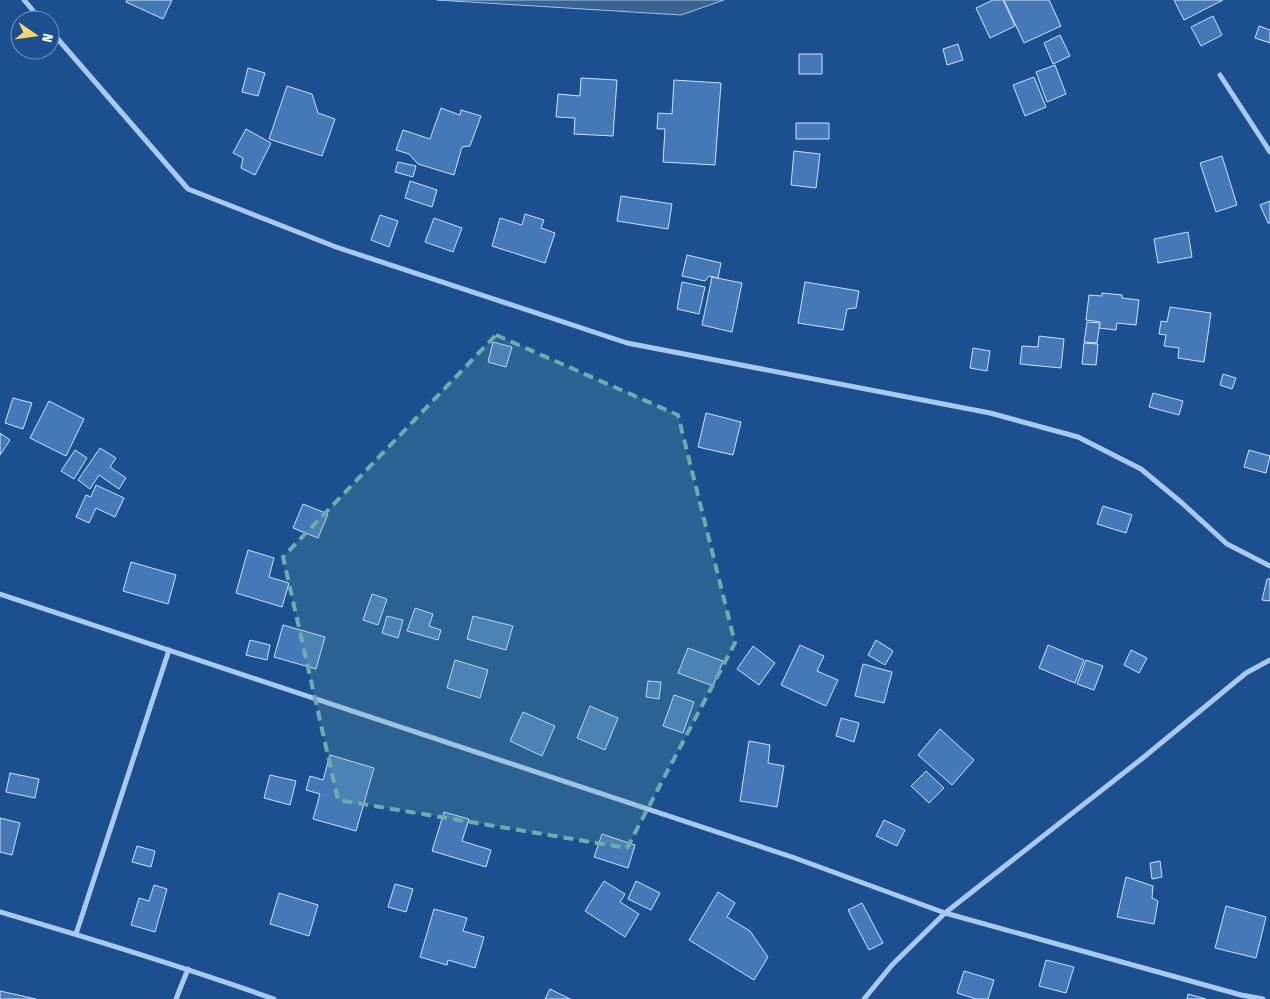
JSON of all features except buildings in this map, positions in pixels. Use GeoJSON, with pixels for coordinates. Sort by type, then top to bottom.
{"type":"FeatureCollection","features":[{"type":"Feature","properties":{"kind":"street"},"geometry":{"type":"LineString","coordinates":[[24,0],[32,10]]}},
{"type":"Feature","properties":{"kind":"street"},"geometry":{"type":"LineString","coordinates":[[60,42],[188,189],[336,247],[627,343],[990,413],[1078,437],[1141,469],[1227,544],[1270,566]]}},
{"type":"Feature","properties":{"kind":"street"},"geometry":{"type":"LineString","coordinates":[[1220,75],[1270,152]]}},
{"type":"Feature","properties":{"kind":"street"},"geometry":{"type":"LineString","coordinates":[[0,594],[795,858],[945,913],[1241,995],[1263,999]]}},
{"type":"Feature","properties":{"kind":"street"},"geometry":{"type":"LineString","coordinates":[[76,934],[169,650]]}},
{"type":"Feature","properties":{"kind":"street"},"geometry":{"type":"LineString","coordinates":[[864,999],[892,965],[945,913],[1144,757],[1246,673],[1270,660]]}},
{"type":"Feature","properties":{"kind":"street"},"geometry":{"type":"LineString","coordinates":[[0,912],[188,969],[274,999]]}},
{"type":"Feature","properties":{"kind":"street"},"geometry":{"type":"LineString","coordinates":[[176,999],[188,969]]}},
{"type":"Feature","properties":{"kind":"highlighted area"},"geometry":{"type":"Polygon","coordinates":[[[496,335],[678,415],[735,643],[627,848],[338,800],[283,557],[496,335]]]}},
{"type":"Feature","properties":{"kind":"water"},"geometry":{"type":"Polygon","coordinates":[[[437,0],[724,0],[681,15],[437,0]]]}}]}
